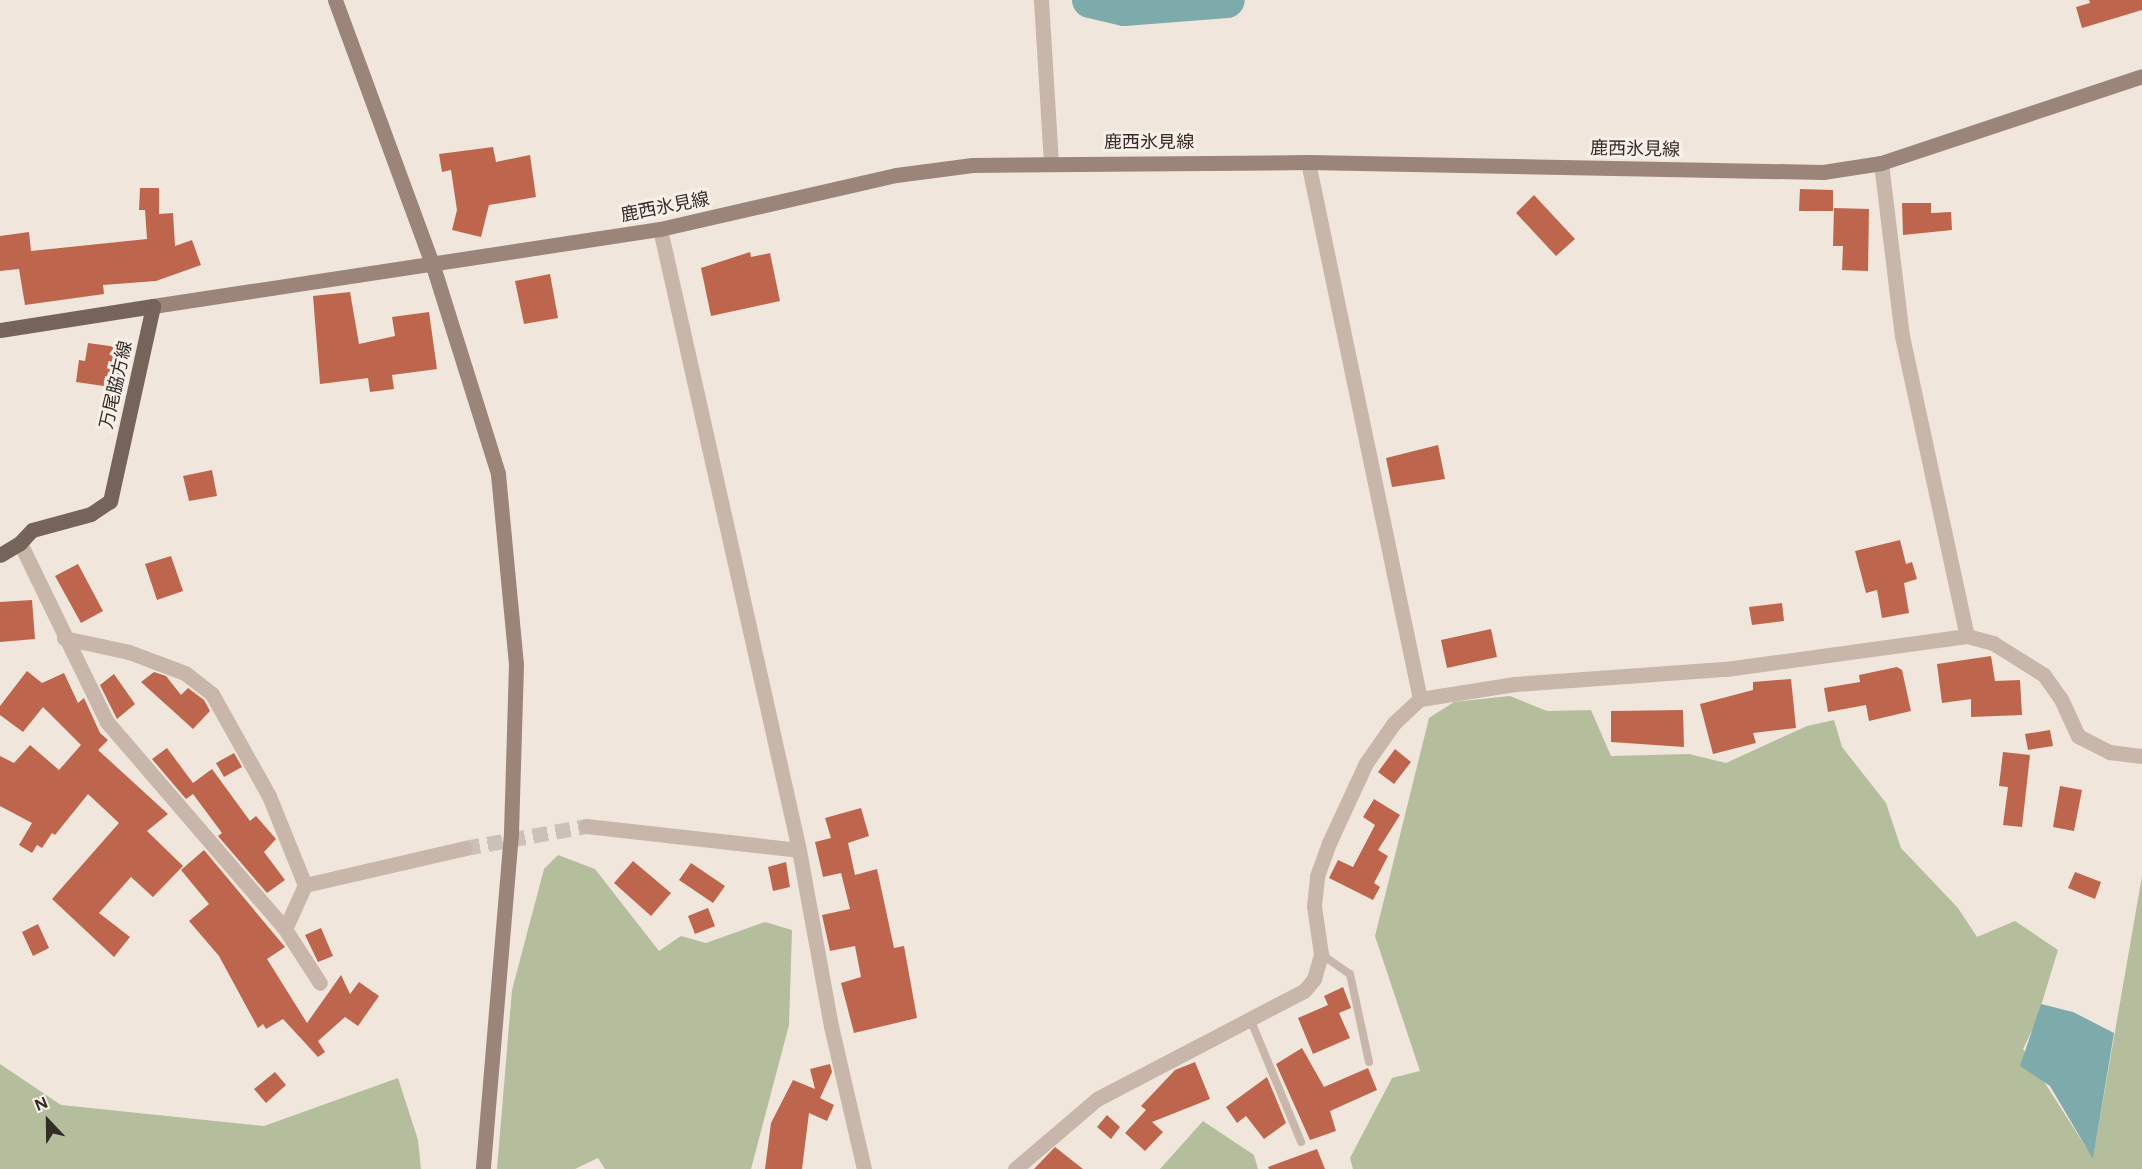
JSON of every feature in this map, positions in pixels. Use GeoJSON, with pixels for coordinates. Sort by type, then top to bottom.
{"type":"FeatureCollection","features":[{"type":"Feature","properties":{"kind":"main road"},"geometry":{"type":"LineString","coordinates":[[335,0],[433,267],[498,474],[516,664],[511,833],[483,1169]]}},
{"type":"Feature","properties":{"kind":"main road","name":"鹿西氷見線"},"geometry":{"type":"LineString","coordinates":[[153,306],[433,267],[660,229],[896,175],[972,165],[1051,162],[1308,162],[1823,172],[1881,163],[2142,76]]}},
{"type":"Feature","properties":{"kind":"main road","name":"万尾脇方線"},"geometry":{"type":"LineString","coordinates":[[0,330],[153,306],[110,501],[91,514],[32,530],[20,543],[0,555]]}},
{"type":"Feature","properties":{"kind":"street"},"geometry":{"type":"LineString","coordinates":[[1041,0],[1051,162]]}},
{"type":"Feature","properties":{"kind":"street"},"geometry":{"type":"LineString","coordinates":[[1308,162],[1420,699]]}},
{"type":"Feature","properties":{"kind":"street"},"geometry":{"type":"LineString","coordinates":[[1881,163],[1902,336],[1967,636]]}},
{"type":"Feature","properties":{"kind":"street"},"geometry":{"type":"LineString","coordinates":[[660,229],[799,849],[831,1026],[864,1169]]}},
{"type":"Feature","properties":{"kind":"street"},"geometry":{"type":"LineString","coordinates":[[20,543],[64,638],[107,722],[285,929],[320,983]]}},
{"type":"Feature","properties":{"kind":"street"},"geometry":{"type":"LineString","coordinates":[[1015,1169],[1097,1099],[1251,1021],[1304,991],[1314,979],[1322,954],[1314,906],[1317,876],[1329,843],[1366,763],[1394,723],[1420,699],[1515,684],[1726,669],[1967,636],[1993,643],[2044,675],[2061,699],[2078,736],[2109,752],[2142,756]]}},
{"type":"Feature","properties":{"kind":"street"},"geometry":{"type":"LineString","coordinates":[[64,638],[129,652],[185,673],[212,694],[269,795],[305,885],[285,929]]}},
{"type":"Feature","properties":{"kind":"street"},"geometry":{"type":"LineString","coordinates":[[586,826],[799,849]]}},
{"type":"Feature","properties":{"kind":"street"},"geometry":{"type":"LineString","coordinates":[[305,885],[465,848]]}},
{"type":"Feature","properties":{"kind":"lane"},"geometry":{"type":"LineString","coordinates":[[1322,954],[1350,974],[1369,1062]]}},
{"type":"Feature","properties":{"kind":"lane"},"geometry":{"type":"LineString","coordinates":[[1251,1021],[1301,1142]]}},
{"type":"Feature","properties":{"kind":"green space"},"geometry":{"type":"Polygon","coordinates":[[[1510,696],[1547,711],[1591,710],[1611,756],[1689,754],[1726,763],[1807,726],[1834,720],[1842,747],[1886,803],[1901,848],[1958,908],[1977,937],[2015,921],[2058,950],[2036,1022],[2023,1049],[2093,1158],[2142,876],[2142,1169],[1353,1169],[1350,1158],[1392,1078],[1420,1071],[1375,936],[1429,718],[1454,702],[1510,696]]]}},
{"type":"Feature","properties":{"kind":"green space"},"geometry":{"type":"Polygon","coordinates":[[[558,855],[595,869],[659,951],[681,936],[706,943],[765,922],[792,930],[789,1025],[751,1169],[605,1169],[598,1158],[575,1169],[497,1169],[512,990],[544,869],[558,855]]]}},
{"type":"Feature","properties":{"kind":"green space"},"geometry":{"type":"Polygon","coordinates":[[[0,1064],[61,1105],[264,1126],[398,1078],[418,1140],[421,1169],[0,1169],[0,1064]]]}},
{"type":"Feature","properties":{"kind":"green space"},"geometry":{"type":"Polygon","coordinates":[[[1203,1121],[1254,1155],[1258,1169],[1160,1169],[1203,1121]]]}},
{"type":"Feature","properties":{"kind":"water"},"geometry":{"type":"Polygon","coordinates":[[[2041,1004],[2073,1012],[2114,1033],[2093,1159],[2050,1086],[2020,1066],[2041,1004]]]}},
{"type":"Feature","properties":{"kind":"building"},"geometry":{"type":"Polygon","coordinates":[[[2089,0],[2142,0],[2142,10],[2082,28],[2076,7],[2090,3],[2089,0]]]}},
{"type":"Feature","properties":{"kind":"building"},"geometry":{"type":"Polygon","coordinates":[[[493,147],[496,162],[530,155],[536,197],[489,205],[481,237],[452,230],[457,210],[451,170],[442,172],[439,154],[493,147]]]}},
{"type":"Feature","properties":{"kind":"building"},"geometry":{"type":"Polygon","coordinates":[[[140,188],[159,188],[159,214],[173,213],[175,246],[192,240],[201,265],[156,281],[103,285],[104,294],[25,305],[19,269],[0,271],[0,236],[29,232],[31,251],[147,239],[145,210],[139,210],[140,188]]]}},
{"type":"Feature","properties":{"kind":"building"},"geometry":{"type":"Polygon","coordinates":[[[1800,189],[1833,190],[1833,211],[1799,211],[1800,189]]]}},
{"type":"Feature","properties":{"kind":"building"},"geometry":{"type":"Polygon","coordinates":[[[1534,195],[1575,239],[1556,256],[1516,213],[1534,195]]]}},
{"type":"Feature","properties":{"kind":"building"},"geometry":{"type":"Polygon","coordinates":[[[1902,203],[1931,203],[1931,213],[1951,212],[1952,230],[1903,235],[1902,203]]]}},
{"type":"Feature","properties":{"kind":"building"},"geometry":{"type":"Polygon","coordinates":[[[1834,208],[1869,209],[1868,271],[1842,270],[1843,246],[1833,246],[1834,208]]]}},
{"type":"Feature","properties":{"kind":"building"},"geometry":{"type":"Polygon","coordinates":[[[750,252],[751,257],[770,253],[780,301],[711,316],[701,268],[750,252]]]}},
{"type":"Feature","properties":{"kind":"building"},"geometry":{"type":"Polygon","coordinates":[[[550,274],[558,318],[524,324],[515,281],[550,274]]]}},
{"type":"Feature","properties":{"kind":"building"},"geometry":{"type":"Polygon","coordinates":[[[350,292],[359,344],[395,336],[392,317],[429,312],[437,369],[392,375],[394,389],[370,392],[368,378],[320,384],[313,296],[350,292]]]}},
{"type":"Feature","properties":{"kind":"building"},"geometry":{"type":"Polygon","coordinates":[[[88,343],[131,349],[125,389],[76,382],[79,360],[85,361],[88,343]]]}},
{"type":"Feature","properties":{"kind":"building"},"geometry":{"type":"Polygon","coordinates":[[[1438,445],[1445,479],[1392,487],[1386,458],[1438,445]]]}},
{"type":"Feature","properties":{"kind":"building"},"geometry":{"type":"Polygon","coordinates":[[[212,470],[217,496],[189,501],[183,476],[212,470]]]}},
{"type":"Feature","properties":{"kind":"building"},"geometry":{"type":"Polygon","coordinates":[[[1900,540],[1906,564],[1912,562],[1917,579],[1904,583],[1909,613],[1882,618],[1877,590],[1866,593],[1855,551],[1900,540]]]}},
{"type":"Feature","properties":{"kind":"building"},"geometry":{"type":"Polygon","coordinates":[[[171,556],[183,591],[157,600],[145,564],[171,556]]]}},
{"type":"Feature","properties":{"kind":"building"},"geometry":{"type":"Polygon","coordinates":[[[78,564],[103,611],[81,623],[55,576],[78,564]]]}},
{"type":"Feature","properties":{"kind":"building"},"geometry":{"type":"Polygon","coordinates":[[[32,600],[35,639],[0,642],[0,602],[32,600]]]}},
{"type":"Feature","properties":{"kind":"building"},"geometry":{"type":"Polygon","coordinates":[[[1782,603],[1784,621],[1752,625],[1749,607],[1782,603]]]}},
{"type":"Feature","properties":{"kind":"building"},"geometry":{"type":"Polygon","coordinates":[[[1491,629],[1497,657],[1447,668],[1441,640],[1491,629]]]}},
{"type":"Feature","properties":{"kind":"building"},"geometry":{"type":"Polygon","coordinates":[[[1991,656],[1995,681],[2020,680],[2022,715],[1971,717],[1971,699],[1942,703],[1937,664],[1991,656]]]}},
{"type":"Feature","properties":{"kind":"building"},"geometry":{"type":"Polygon","coordinates":[[[1897,667],[1902,670],[1911,711],[1869,721],[1866,705],[1828,712],[1824,688],[1860,682],[1859,675],[1897,667]]]}},
{"type":"Feature","properties":{"kind":"building"},"geometry":{"type":"Polygon","coordinates":[[[27,671],[42,683],[64,673],[78,703],[84,698],[100,733],[108,740],[98,750],[168,814],[147,831],[183,866],[153,897],[131,877],[99,913],[130,937],[114,957],[52,899],[119,823],[88,794],[55,835],[52,833],[42,848],[37,845],[32,853],[19,845],[32,823],[0,806],[0,756],[14,763],[30,745],[59,770],[81,745],[43,707],[23,732],[0,715],[0,706],[27,671]]]}},
{"type":"Feature","properties":{"kind":"building"},"geometry":{"type":"Polygon","coordinates":[[[154,672],[166,676],[181,695],[188,688],[204,700],[210,711],[193,729],[141,682],[154,672]]]}},
{"type":"Feature","properties":{"kind":"building"},"geometry":{"type":"Polygon","coordinates":[[[114,674],[135,704],[117,719],[100,685],[114,674]]]}},
{"type":"Feature","properties":{"kind":"building"},"geometry":{"type":"Polygon","coordinates":[[[1791,679],[1796,728],[1753,733],[1756,743],[1713,754],[1700,704],[1753,690],[1753,682],[1791,679]]]}},
{"type":"Feature","properties":{"kind":"building"},"geometry":{"type":"Polygon","coordinates":[[[1683,710],[1684,747],[1611,742],[1611,711],[1683,710]]]}},
{"type":"Feature","properties":{"kind":"building"},"geometry":{"type":"Polygon","coordinates":[[[2050,730],[2053,746],[2028,750],[2025,734],[2050,730]]]}},
{"type":"Feature","properties":{"kind":"building"},"geometry":{"type":"Polygon","coordinates":[[[167,748],[193,783],[212,769],[250,821],[256,816],[276,839],[264,852],[285,880],[267,893],[218,836],[222,833],[193,794],[186,799],[152,759],[167,748]]]}},
{"type":"Feature","properties":{"kind":"building"},"geometry":{"type":"Polygon","coordinates":[[[1395,749],[1411,762],[1394,784],[1378,772],[1395,749]]]}},
{"type":"Feature","properties":{"kind":"building"},"geometry":{"type":"Polygon","coordinates":[[[2003,752],[2030,755],[2022,827],[2003,825],[2008,787],[1999,786],[2003,752]]]}},
{"type":"Feature","properties":{"kind":"building"},"geometry":{"type":"Polygon","coordinates":[[[234,753],[242,767],[224,777],[216,763],[234,753]]]}},
{"type":"Feature","properties":{"kind":"building"},"geometry":{"type":"Polygon","coordinates":[[[2060,786],[2082,790],[2074,831],[2053,827],[2060,786]]]}},
{"type":"Feature","properties":{"kind":"building"},"geometry":{"type":"Polygon","coordinates":[[[1374,799],[1400,815],[1378,850],[1388,856],[1374,883],[1380,887],[1373,900],[1329,878],[1338,860],[1353,867],[1375,825],[1363,817],[1374,799]]]}},
{"type":"Feature","properties":{"kind":"building"},"geometry":{"type":"Polygon","coordinates":[[[861,808],[869,836],[848,843],[855,875],[877,869],[894,948],[904,946],[917,1018],[854,1033],[841,983],[861,977],[855,946],[830,951],[822,915],[850,909],[841,873],[823,877],[815,842],[831,838],[825,818],[861,808]]]}},
{"type":"Feature","properties":{"kind":"building"},"geometry":{"type":"Polygon","coordinates":[[[204,850],[285,947],[267,959],[307,1023],[341,975],[350,994],[359,982],[379,996],[358,1026],[345,1017],[318,1041],[325,1052],[318,1057],[283,1019],[266,1029],[263,1024],[258,1028],[219,956],[189,921],[209,904],[181,870],[204,850]]]}},
{"type":"Feature","properties":{"kind":"building"},"geometry":{"type":"Polygon","coordinates":[[[633,861],[671,893],[651,916],[614,883],[633,861]]]}},
{"type":"Feature","properties":{"kind":"building"},"geometry":{"type":"Polygon","coordinates":[[[786,862],[790,887],[773,891],[768,867],[786,862]]]}},
{"type":"Feature","properties":{"kind":"building"},"geometry":{"type":"Polygon","coordinates":[[[691,863],[725,886],[713,903],[679,880],[691,863]]]}},
{"type":"Feature","properties":{"kind":"building"},"geometry":{"type":"Polygon","coordinates":[[[2075,872],[2101,882],[2095,899],[2068,888],[2075,872]]]}},
{"type":"Feature","properties":{"kind":"building"},"geometry":{"type":"Polygon","coordinates":[[[708,908],[715,926],[695,934],[688,916],[708,908]]]}},
{"type":"Feature","properties":{"kind":"building"},"geometry":{"type":"Polygon","coordinates":[[[38,924],[49,948],[33,956],[22,932],[38,924]]]}},
{"type":"Feature","properties":{"kind":"building"},"geometry":{"type":"Polygon","coordinates":[[[321,928],[333,956],[318,962],[305,935],[321,928]]]}},
{"type":"Feature","properties":{"kind":"building"},"geometry":{"type":"Polygon","coordinates":[[[1343,987],[1351,1008],[1339,1013],[1350,1038],[1313,1054],[1298,1018],[1328,1005],[1324,996],[1343,987]]]}},
{"type":"Feature","properties":{"kind":"building"},"geometry":{"type":"Polygon","coordinates":[[[1302,1048],[1324,1087],[1368,1068],[1377,1090],[1330,1111],[1336,1131],[1310,1140],[1276,1064],[1302,1048]]]}},
{"type":"Feature","properties":{"kind":"building"},"geometry":{"type":"Polygon","coordinates":[[[1195,1062],[1210,1099],[1152,1122],[1163,1132],[1145,1151],[1125,1133],[1146,1110],[1141,1106],[1175,1070],[1195,1062]]]}},
{"type":"Feature","properties":{"kind":"building"},"geometry":{"type":"Polygon","coordinates":[[[830,1064],[832,1072],[820,1098],[834,1105],[827,1121],[809,1113],[802,1169],[765,1169],[771,1123],[793,1080],[815,1089],[810,1069],[830,1064]]]}},
{"type":"Feature","properties":{"kind":"building"},"geometry":{"type":"Polygon","coordinates":[[[275,1072],[286,1085],[266,1103],[254,1089],[275,1072]]]}},
{"type":"Feature","properties":{"kind":"building"},"geometry":{"type":"Polygon","coordinates":[[[1267,1077],[1286,1123],[1264,1139],[1246,1116],[1237,1123],[1226,1107],[1267,1077]]]}},
{"type":"Feature","properties":{"kind":"building"},"geometry":{"type":"Polygon","coordinates":[[[1107,1115],[1120,1127],[1111,1139],[1097,1127],[1107,1115]]]}},
{"type":"Feature","properties":{"kind":"building"},"geometry":{"type":"Polygon","coordinates":[[[1055,1147],[1083,1169],[1034,1169],[1055,1147]]]}},
{"type":"Feature","properties":{"kind":"building"},"geometry":{"type":"Polygon","coordinates":[[[1317,1149],[1325,1169],[1269,1169],[1268,1167],[1317,1149]]]}},
{"type":"Feature","properties":{"kind":"waterway"},"geometry":{"type":"LineString","coordinates":[[1090,0],[1124,8],[1227,0]]}},
{"type":"Feature","properties":{"kind":"tunnel"},"geometry":{"type":"LineString","coordinates":[[465,848],[586,826]]}}]}
